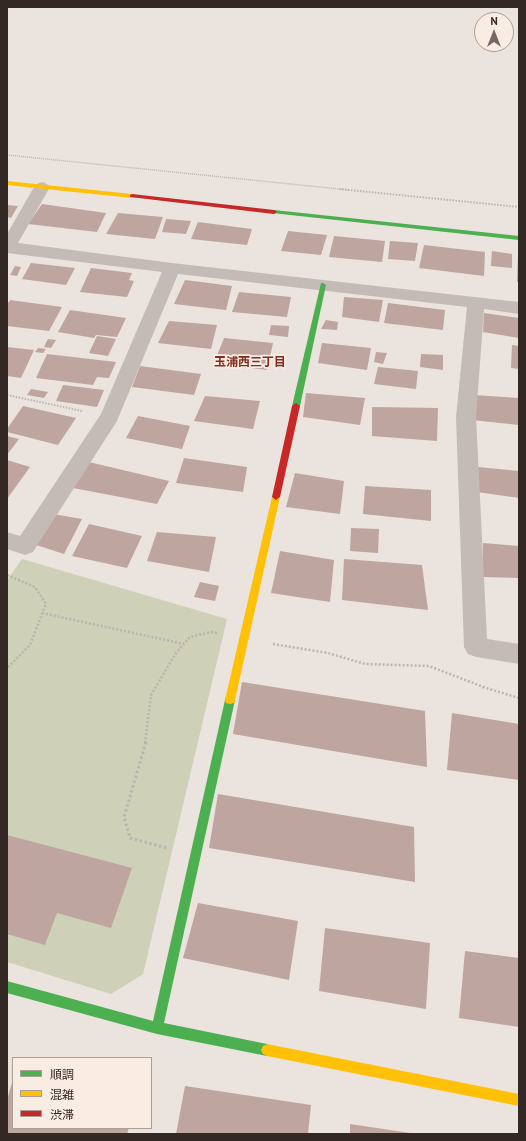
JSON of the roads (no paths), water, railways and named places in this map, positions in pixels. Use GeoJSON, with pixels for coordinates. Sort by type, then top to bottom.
{"type":"FeatureCollection","features":[{"type":"Feature","properties":{"kind":"street"},"geometry":{"type":"LineString","coordinates":[[7,183],[519,238]]}},
{"type":"Feature","properties":{"kind":"street"},"geometry":{"type":"LineString","coordinates":[[42,187],[7,248],[519,308]]}},
{"type":"Feature","properties":{"kind":"street"},"geometry":{"type":"LineString","coordinates":[[7,540],[25,546],[110,416],[172,268]]}},
{"type":"Feature","properties":{"kind":"street"},"geometry":{"type":"LineString","coordinates":[[157,1028],[324,285]]}},
{"type":"Feature","properties":{"kind":"street"},"geometry":{"type":"LineString","coordinates":[[476,303],[466,418],[476,647],[519,654]]}},
{"type":"Feature","properties":{"kind":"street"},"geometry":{"type":"LineString","coordinates":[[7,987],[157,1028],[519,1100]]}},
{"type":"Feature","properties":{"kind":"district","name":"玉浦西三丁目"},"geometry":{"type":"Point","coordinates":[250,363]}}]}
